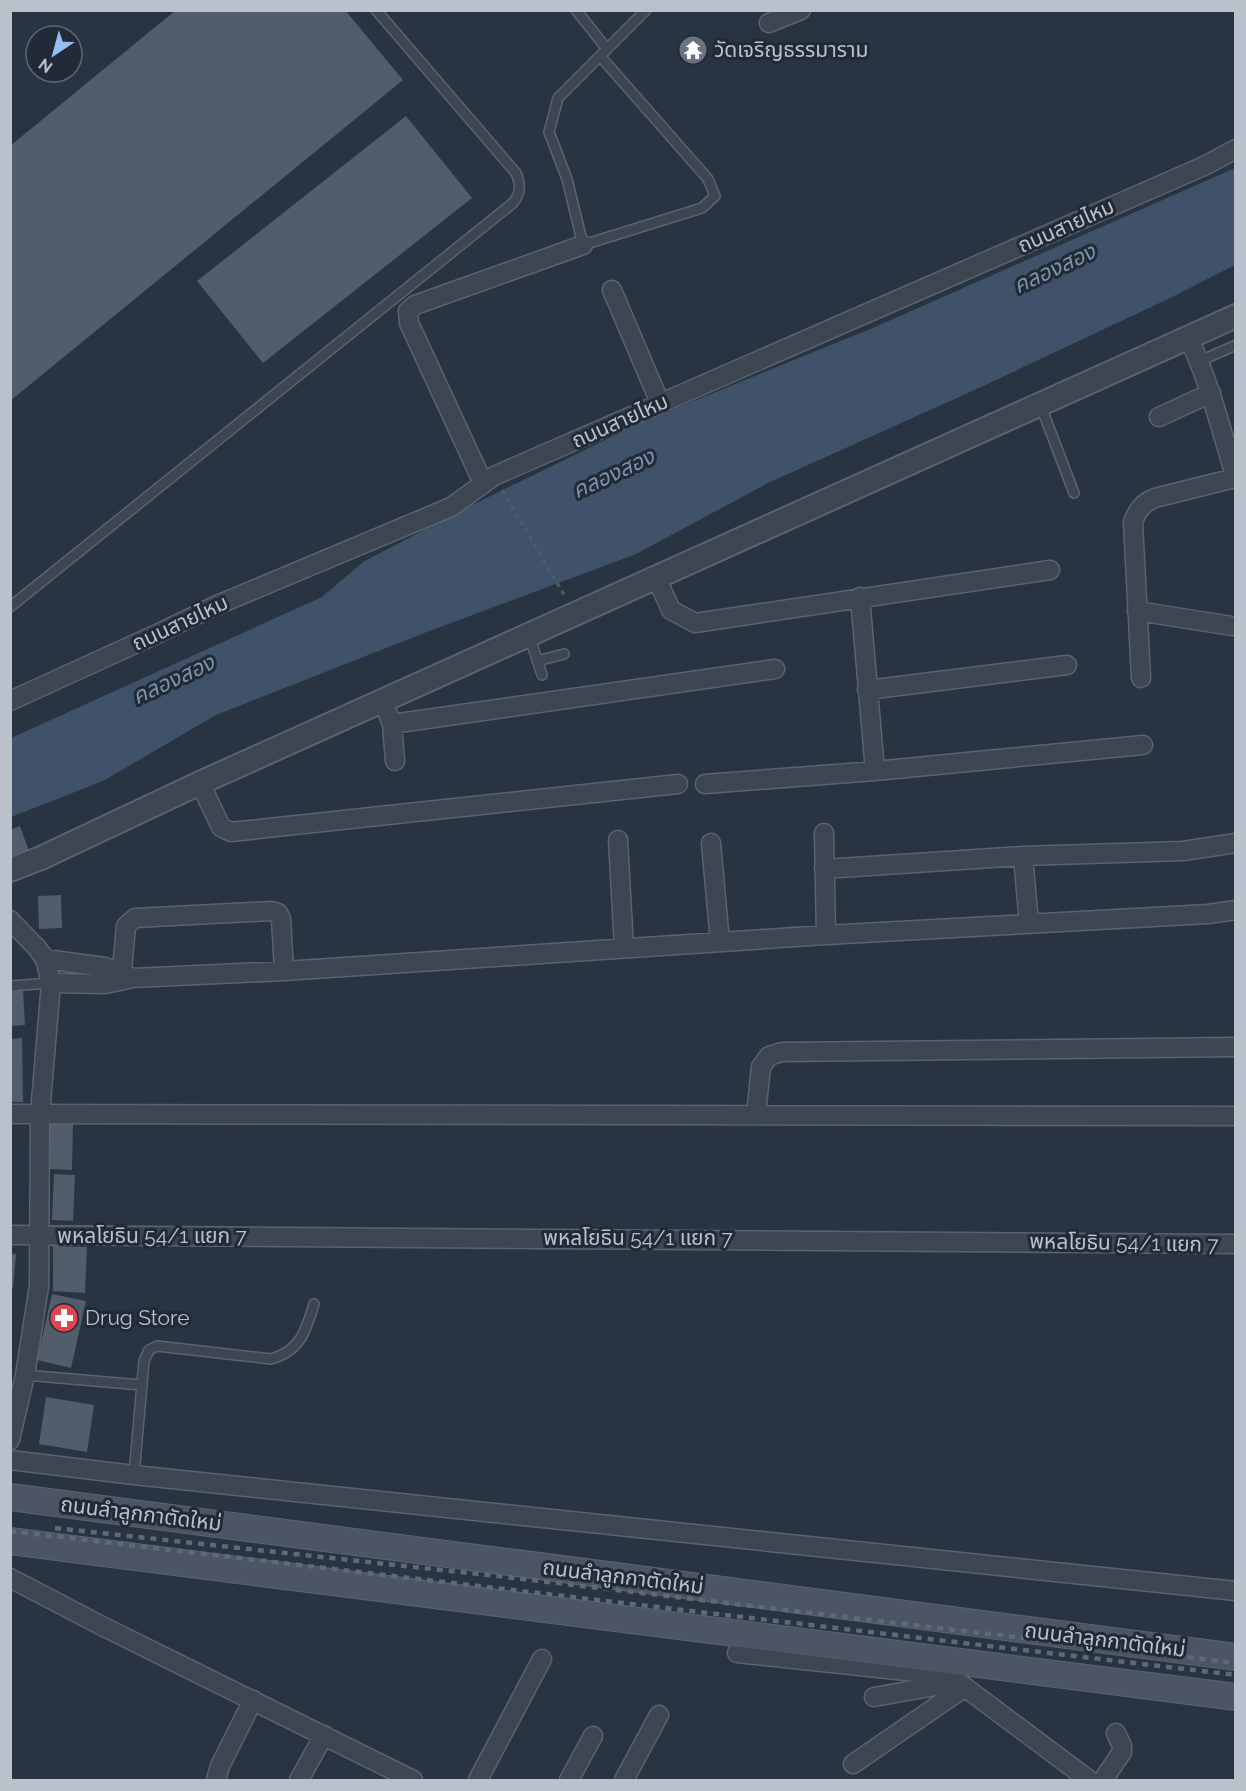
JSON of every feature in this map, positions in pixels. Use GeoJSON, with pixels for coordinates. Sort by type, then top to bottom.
{"type":"FeatureCollection","features":[{"type":"Feature","properties":{"kind":"main road","name":"ถนนลำลูกกาตัดใหม่"},"geometry":{"type":"LineString","coordinates":[[10,1497],[1236,1657]]}},
{"type":"Feature","properties":{"kind":"main road","name":"ถนนลำลูกกาตัดใหม่"},"geometry":{"type":"LineString","coordinates":[[10,1541],[1236,1697]]}},
{"type":"Feature","properties":{"kind":"main road"},"geometry":{"type":"LineString","coordinates":[[1181,1691],[1184,1650]]}},
{"type":"Feature","properties":{"kind":"street"},"geometry":{"type":"LineString","coordinates":[[769,23],[801,10]]}},
{"type":"Feature","properties":{"kind":"street","name":"ถนนสายไหม"},"geometry":{"type":"LineString","coordinates":[[10,701],[215,606],[451,507],[491,485],[494,476],[1193,171],[1236,149]]}},
{"type":"Feature","properties":{"kind":"street"},"geometry":{"type":"LineString","coordinates":[[491,485],[409,323],[408,311],[415,305],[583,245]]}},
{"type":"Feature","properties":{"kind":"street"},"geometry":{"type":"LineString","coordinates":[[612,290],[660,403]]}},
{"type":"Feature","properties":{"kind":"street"},"geometry":{"type":"LineString","coordinates":[[10,870],[42,858],[200,783],[1236,316]]}},
{"type":"Feature","properties":{"kind":"street"},"geometry":{"type":"LineString","coordinates":[[1141,678],[1133,522],[1138,510],[1146,502],[1155,498],[1235,478],[1233,459],[1211,393],[1200,361],[1188,337]]}},
{"type":"Feature","properties":{"kind":"street"},"geometry":{"type":"LineString","coordinates":[[1159,417],[1211,393]]}},
{"type":"Feature","properties":{"kind":"street"},"geometry":{"type":"LineString","coordinates":[[657,577],[671,610],[695,623],[1050,570]]}},
{"type":"Feature","properties":{"kind":"street"},"geometry":{"type":"LineString","coordinates":[[860,597],[875,771]]}},
{"type":"Feature","properties":{"kind":"street"},"geometry":{"type":"LineString","coordinates":[[1137,611],[1232,626]]}},
{"type":"Feature","properties":{"kind":"street"},"geometry":{"type":"LineString","coordinates":[[867,690],[1067,665]]}},
{"type":"Feature","properties":{"kind":"street"},"geometry":{"type":"LineString","coordinates":[[392,724],[775,669]]}},
{"type":"Feature","properties":{"kind":"street"},"geometry":{"type":"LineString","coordinates":[[382,701],[392,724],[395,761]]}},
{"type":"Feature","properties":{"kind":"street"},"geometry":{"type":"LineString","coordinates":[[705,784],[875,771],[1143,745]]}},
{"type":"Feature","properties":{"kind":"street"},"geometry":{"type":"LineString","coordinates":[[200,783],[222,827],[231,832],[678,784]]}},
{"type":"Feature","properties":{"kind":"street"},"geometry":{"type":"LineString","coordinates":[[824,833],[826,935]]}},
{"type":"Feature","properties":{"kind":"street"},"geometry":{"type":"LineString","coordinates":[[618,840],[624,948]]}},
{"type":"Feature","properties":{"kind":"street"},"geometry":{"type":"LineString","coordinates":[[711,843],[720,942]]}},
{"type":"Feature","properties":{"kind":"street"},"geometry":{"type":"LineString","coordinates":[[824,869],[1023,856],[1183,851],[1236,843]]}},
{"type":"Feature","properties":{"kind":"street"},"geometry":{"type":"LineString","coordinates":[[1023,856],[1029,924]]}},
{"type":"Feature","properties":{"kind":"street"},"geometry":{"type":"LineString","coordinates":[[51,983],[105,984],[125,977],[284,971],[826,935],[1208,914],[1236,910]]}},
{"type":"Feature","properties":{"kind":"street"},"geometry":{"type":"LineString","coordinates":[[125,977],[126,926],[135,918],[272,912],[278,913],[281,920],[284,971]]}},
{"type":"Feature","properties":{"kind":"street"},"geometry":{"type":"LineString","coordinates":[[10,920],[38,948],[45,959],[51,983],[40,1114],[39,1286],[20,1371],[10,1440]]}},
{"type":"Feature","properties":{"kind":"street"},"geometry":{"type":"LineString","coordinates":[[45,959],[105,967],[125,977]]}},
{"type":"Feature","properties":{"kind":"street"},"geometry":{"type":"LineString","coordinates":[[756,1114],[761,1067],[769,1056],[782,1052],[1236,1047]]}},
{"type":"Feature","properties":{"kind":"street"},"geometry":{"type":"LineString","coordinates":[[10,1114],[1236,1116]]}},
{"type":"Feature","properties":{"kind":"street","name":"พหลโยธิน 54/1 แยก 7"},"geometry":{"type":"LineString","coordinates":[[10,1234],[1236,1244]]}},
{"type":"Feature","properties":{"kind":"street"},"geometry":{"type":"LineString","coordinates":[[10,1460],[1236,1591]]}},
{"type":"Feature","properties":{"kind":"street"},"geometry":{"type":"LineString","coordinates":[[10,1578],[413,1780]]}},
{"type":"Feature","properties":{"kind":"street"},"geometry":{"type":"LineString","coordinates":[[737,1653],[938,1673],[961,1685],[1089,1780]]}},
{"type":"Feature","properties":{"kind":"street"},"geometry":{"type":"LineString","coordinates":[[478,1780],[542,1659]]}},
{"type":"Feature","properties":{"kind":"street"},"geometry":{"type":"LineString","coordinates":[[874,1697],[961,1685]]}},
{"type":"Feature","properties":{"kind":"street"},"geometry":{"type":"LineString","coordinates":[[853,1764],[961,1685]]}},
{"type":"Feature","properties":{"kind":"street"},"geometry":{"type":"LineString","coordinates":[[216,1780],[220,1766],[253,1700]]}},
{"type":"Feature","properties":{"kind":"street"},"geometry":{"type":"LineString","coordinates":[[624,1780],[659,1714]]}},
{"type":"Feature","properties":{"kind":"street"},"geometry":{"type":"LineString","coordinates":[[1103,1780],[1122,1752],[1122,1746],[1116,1733]]}},
{"type":"Feature","properties":{"kind":"street"},"geometry":{"type":"LineString","coordinates":[[299,1780],[324,1736]]}},
{"type":"Feature","properties":{"kind":"street"},"geometry":{"type":"LineString","coordinates":[[569,1780],[593,1736]]}},
{"type":"Feature","properties":{"kind":"lane"},"geometry":{"type":"LineString","coordinates":[[10,607],[513,203],[519,195],[520,181],[516,173],[376,10]]}},
{"type":"Feature","properties":{"kind":"lane"},"geometry":{"type":"LineString","coordinates":[[576,10],[604,52],[708,179],[715,196],[702,208],[583,245],[567,179],[549,132],[558,98],[604,52],[646,10]]}},
{"type":"Feature","properties":{"kind":"lane"},"geometry":{"type":"LineString","coordinates":[[1200,361],[1236,345]]}},
{"type":"Feature","properties":{"kind":"lane"},"geometry":{"type":"LineString","coordinates":[[1040,404],[1074,493]]}},
{"type":"Feature","properties":{"kind":"lane"},"geometry":{"type":"LineString","coordinates":[[529,635],[542,675]]}},
{"type":"Feature","properties":{"kind":"lane"},"geometry":{"type":"LineString","coordinates":[[537,661],[564,654]]}},
{"type":"Feature","properties":{"kind":"lane"},"geometry":{"type":"LineString","coordinates":[[10,986],[51,983]]}},
{"type":"Feature","properties":{"kind":"lane"},"geometry":{"type":"LineString","coordinates":[[134,1475],[141,1385],[144,1361],[149,1350],[157,1346],[271,1359],[283,1356],[298,1343],[306,1329],[314,1304]]}},
{"type":"Feature","properties":{"kind":"lane"},"geometry":{"type":"LineString","coordinates":[[20,1371],[141,1385]]}},
{"type":"Feature","properties":{"kind":"path"},"geometry":{"type":"LineString","coordinates":[[491,485],[567,600]]}},
{"type":"Feature","properties":{"kind":"water","name":"คลองสอง"},"geometry":{"type":"Polygon","coordinates":[[[1235,168],[1235,265],[979,388],[768,483],[636,554],[419,635],[216,715],[103,781],[11,817],[11,738],[322,597],[363,562],[470,506],[642,422],[875,327],[1235,168]]]}},
{"type":"Feature","properties":{"kind":"building"},"geometry":{"type":"Polygon","coordinates":[[[176,10],[345,10],[403,80],[10,401],[10,146],[176,10]]]}},
{"type":"Feature","properties":{"kind":"building"},"geometry":{"type":"Polygon","coordinates":[[[406,116],[472,198],[263,363],[197,281],[406,116]]]}},
{"type":"Feature","properties":{"kind":"building"},"geometry":{"type":"Polygon","coordinates":[[[20,826],[30,854],[14,860],[10,851],[10,830],[20,826]]]}},
{"type":"Feature","properties":{"kind":"building"},"geometry":{"type":"Polygon","coordinates":[[[61,895],[62,928],[39,929],[38,896],[61,895]]]}},
{"type":"Feature","properties":{"kind":"building"},"geometry":{"type":"Polygon","coordinates":[[[23,990],[25,1025],[10,1026],[10,991],[23,990]]]}},
{"type":"Feature","properties":{"kind":"building"},"geometry":{"type":"Polygon","coordinates":[[[22,1038],[23,1102],[10,1102],[10,1039],[22,1038]]]}},
{"type":"Feature","properties":{"kind":"building"},"geometry":{"type":"Polygon","coordinates":[[[50,1121],[73,1122],[72,1170],[49,1169],[50,1121]]]}},
{"type":"Feature","properties":{"kind":"building"},"geometry":{"type":"Polygon","coordinates":[[[54,1174],[75,1175],[73,1221],[52,1220],[54,1174]]]}},
{"type":"Feature","properties":{"kind":"building"},"geometry":{"type":"Polygon","coordinates":[[[53,1246],[87,1247],[85,1293],[53,1291],[53,1246]]]}},
{"type":"Feature","properties":{"kind":"building"},"geometry":{"type":"Polygon","coordinates":[[[10,1253],[16,1254],[13,1289],[10,1288],[10,1253]]]}},
{"type":"Feature","properties":{"kind":"building"},"geometry":{"type":"Polygon","coordinates":[[[52,1294],[86,1301],[71,1368],[37,1360],[52,1294]]]}},
{"type":"Feature","properties":{"kind":"building"},"geometry":{"type":"Polygon","coordinates":[[[46,1397],[94,1405],[87,1452],[39,1444],[46,1397]]]}},
{"type":"Feature","properties":{"kind":"railway"},"geometry":{"type":"LineString","coordinates":[[55,1528],[506,1577],[1236,1663]]}},
{"type":"Feature","properties":{"kind":"railway"},"geometry":{"type":"LineString","coordinates":[[10,1531],[1236,1675]]}},
{"type":"Feature","properties":{"kind":"place","name":"วัดเจริญธรรมาราม"},"geometry":{"type":"Point","coordinates":[693,50]}},
{"type":"Feature","properties":{"kind":"place","name":"Drug Store"},"geometry":{"type":"Point","coordinates":[64,1318]}}]}
